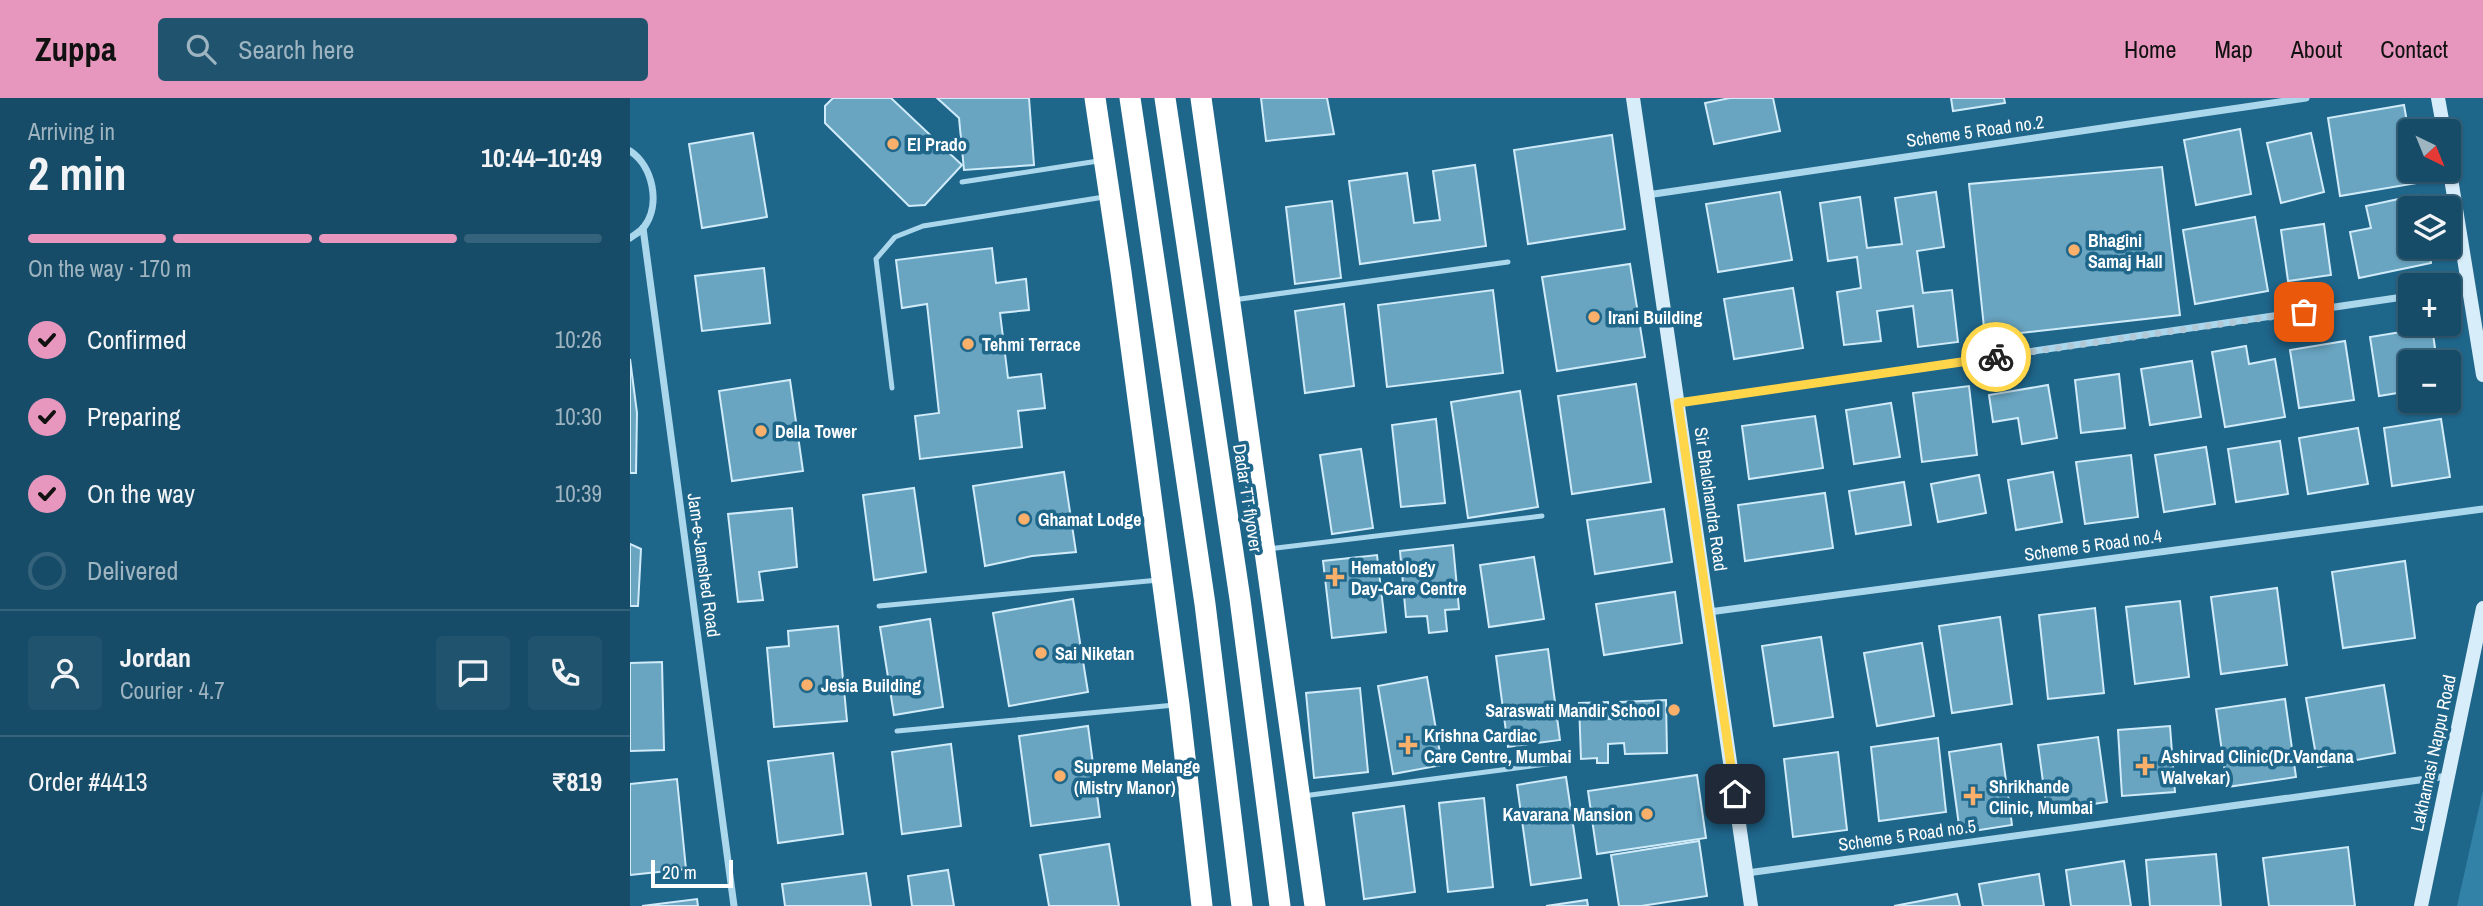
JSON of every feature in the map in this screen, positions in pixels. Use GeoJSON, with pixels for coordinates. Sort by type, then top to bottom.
{"type":"FeatureCollection","features":[{"type":"Feature","properties":{"kind":"highway"},"geometry":{"type":"LineString","coordinates":[[1095,98],[1179,705],[1202,906]]}},
{"type":"Feature","properties":{"kind":"highway"},"geometry":{"type":"LineString","coordinates":[[1130,98],[1205,604],[1242,906]]}},
{"type":"Feature","properties":{"kind":"highway","name":"Dadar TT flyover"},"geometry":{"type":"LineString","coordinates":[[1165,98],[1240,599],[1280,906]]}},
{"type":"Feature","properties":{"kind":"highway"},"geometry":{"type":"LineString","coordinates":[[1201,98],[1315,906]]}},
{"type":"Feature","properties":{"kind":"street","name":"Sir Bhalchandra Road"},"geometry":{"type":"LineString","coordinates":[[1633,98],[1751,906]]}},
{"type":"Feature","properties":{"kind":"street","name":"Scheme 5 Road no.2"},"geometry":{"type":"LineString","coordinates":[[1647,195],[2306,98]]}},
{"type":"Feature","properties":{"kind":"street"},"geometry":{"type":"LineString","coordinates":[[2438,98],[2442,119]]}},
{"type":"Feature","properties":{"kind":"street"},"geometry":{"type":"LineString","coordinates":[[630,151],[639,157],[649,173],[653,192],[651,211],[643,228],[630,238]]}},
{"type":"Feature","properties":{"kind":"street"},"geometry":{"type":"LineString","coordinates":[[2452,182],[2483,375]]}},
{"type":"Feature","properties":{"kind":"street","name":"Jam-e-Jamshed Road"},"geometry":{"type":"LineString","coordinates":[[643,228],[734,906]]}},
{"type":"Feature","properties":{"kind":"street"},"geometry":{"type":"LineString","coordinates":[[2461,289],[2469,288]]}},
{"type":"Feature","properties":{"kind":"street"},"geometry":{"type":"LineString","coordinates":[[1678,403],[2398,298]]}},
{"type":"Feature","properties":{"kind":"street","name":"Scheme 5 Road no.4"},"geometry":{"type":"LineString","coordinates":[[1708,612],[2483,509]]}},
{"type":"Feature","properties":{"kind":"street","name":"Lakhamasi Nappu Road"},"geometry":{"type":"LineString","coordinates":[[2421,906],[2483,608]]}},
{"type":"Feature","properties":{"kind":"street","name":"Scheme 5 Road no.5"},"geometry":{"type":"LineString","coordinates":[[1746,873],[2448,776]]}},
{"type":"Feature","properties":{"kind":"lane"},"geometry":{"type":"LineString","coordinates":[[962,182],[1104,160]]}},
{"type":"Feature","properties":{"kind":"lane"},"geometry":{"type":"LineString","coordinates":[[892,388],[876,259],[895,237],[923,226],[1110,196]]}},
{"type":"Feature","properties":{"kind":"lane"},"geometry":{"type":"LineString","coordinates":[[1230,301],[1508,262]]}},
{"type":"Feature","properties":{"kind":"lane"},"geometry":{"type":"LineString","coordinates":[[1265,549],[1542,516]]}},
{"type":"Feature","properties":{"kind":"lane"},"geometry":{"type":"LineString","coordinates":[[879,606],[1162,580]]}},
{"type":"Feature","properties":{"kind":"lane"},"geometry":{"type":"LineString","coordinates":[[897,731],[1179,705]]}},
{"type":"Feature","properties":{"kind":"lane"},"geometry":{"type":"LineString","coordinates":[[1300,796],[1562,762]]}},
{"type":"Feature","properties":{"kind":"shaded area"},"geometry":{"type":"Polygon","coordinates":[[[2483,790],[2483,906],[2457,906],[2483,790]]]}},
{"type":"Feature","properties":{"kind":"building","name":"El Prado"},"geometry":{"type":"Polygon","coordinates":[[[833,98],[891,98],[962,165],[925,205],[909,206],[825,123],[825,106],[833,98]]]}},
{"type":"Feature","properties":{"kind":"building"},"geometry":{"type":"Polygon","coordinates":[[[937,98],[1029,98],[1034,165],[964,170],[959,118],[937,98]]]}},
{"type":"Feature","properties":{"kind":"building"},"geometry":{"type":"Polygon","coordinates":[[[1261,98],[1327,98],[1334,134],[1266,141],[1261,98]]]}},
{"type":"Feature","properties":{"kind":"building"},"geometry":{"type":"Polygon","coordinates":[[[1730,98],[1773,98],[1780,131],[1714,144],[1705,103],[1730,98]]]}},
{"type":"Feature","properties":{"kind":"building"},"geometry":{"type":"Polygon","coordinates":[[[1951,98],[2004,98],[2005,103],[1953,111],[1951,98]]]}},
{"type":"Feature","properties":{"kind":"building"},"geometry":{"type":"Polygon","coordinates":[[[2404,105],[2406,119],[2398,119],[2398,182],[2417,183],[2340,196],[2328,118],[2404,105]]]}},
{"type":"Feature","properties":{"kind":"building"},"geometry":{"type":"Polygon","coordinates":[[[2240,129],[2251,194],[2196,205],[2184,140],[2240,129]]]}},
{"type":"Feature","properties":{"kind":"building"},"geometry":{"type":"Polygon","coordinates":[[[753,133],[767,217],[702,228],[689,144],[753,133]]]}},
{"type":"Feature","properties":{"kind":"building"},"geometry":{"type":"Polygon","coordinates":[[[2311,133],[2324,192],[2281,203],[2267,143],[2311,133]]]}},
{"type":"Feature","properties":{"kind":"building"},"geometry":{"type":"Polygon","coordinates":[[[1612,135],[1625,229],[1528,244],[1514,150],[1612,135]]]}},
{"type":"Feature","properties":{"kind":"building"},"geometry":{"type":"Polygon","coordinates":[[[1475,165],[1486,246],[1360,264],[1349,181],[1407,173],[1414,223],[1440,220],[1433,171],[1475,165]]]}},
{"type":"Feature","properties":{"kind":"building","name":"Bhagini Samaj Hall"},"geometry":{"type":"Polygon","coordinates":[[[2162,167],[2180,315],[1985,337],[1969,184],[2162,167]]]}},
{"type":"Feature","properties":{"kind":"building"},"geometry":{"type":"Polygon","coordinates":[[[1780,192],[1792,260],[1718,272],[1706,204],[1780,192]]]}},
{"type":"Feature","properties":{"kind":"building"},"geometry":{"type":"Polygon","coordinates":[[[1936,192],[1944,247],[1917,251],[1923,293],[1952,290],[1958,342],[1918,347],[1913,306],[1877,311],[1881,341],[1844,345],[1837,292],[1861,288],[1857,257],[1828,261],[1820,203],[1860,197],[1867,248],[1902,244],[1895,198],[1936,192]]]}},
{"type":"Feature","properties":{"kind":"building"},"geometry":{"type":"Polygon","coordinates":[[[2398,199],[2398,259],[2430,259],[2431,263],[2359,278],[2350,232],[2371,228],[2366,206],[2398,199]]]}},
{"type":"Feature","properties":{"kind":"building"},"geometry":{"type":"Polygon","coordinates":[[[1332,201],[1341,278],[1295,284],[1286,207],[1332,201]]]}},
{"type":"Feature","properties":{"kind":"building"},"geometry":{"type":"Polygon","coordinates":[[[2255,217],[2268,291],[2195,304],[2183,230],[2255,217]]]}},
{"type":"Feature","properties":{"kind":"building"},"geometry":{"type":"Polygon","coordinates":[[[2324,224],[2331,275],[2288,281],[2281,230],[2324,224]]]}},
{"type":"Feature","properties":{"kind":"building","name":"Tehmi Terrace"},"geometry":{"type":"Polygon","coordinates":[[[992,248],[996,283],[1026,279],[1029,310],[1000,313],[1008,378],[1041,374],[1045,408],[1018,411],[1022,447],[920,459],[915,416],[939,413],[927,304],[902,308],[896,260],[992,248]]]}},
{"type":"Feature","properties":{"kind":"building","name":"Irani Building"},"geometry":{"type":"Polygon","coordinates":[[[1630,264],[1645,357],[1557,371],[1542,277],[1630,264]]]}},
{"type":"Feature","properties":{"kind":"building"},"geometry":{"type":"Polygon","coordinates":[[[764,268],[770,323],[702,331],[695,276],[764,268]]]}},
{"type":"Feature","properties":{"kind":"building"},"geometry":{"type":"Polygon","coordinates":[[[1793,288],[1803,348],[1734,359],[1724,299],[1793,288]]]}},
{"type":"Feature","properties":{"kind":"building"},"geometry":{"type":"Polygon","coordinates":[[[1493,290],[1503,373],[1387,387],[1378,305],[1493,290]]]}},
{"type":"Feature","properties":{"kind":"building"},"geometry":{"type":"Polygon","coordinates":[[[1344,304],[1354,386],[1305,393],[1295,311],[1344,304]]]}},
{"type":"Feature","properties":{"kind":"building"},"geometry":{"type":"Polygon","coordinates":[[[2398,332],[2398,336],[2433,336],[2435,350],[2398,350],[2398,393],[2379,396],[2370,337],[2398,332]]]}},
{"type":"Feature","properties":{"kind":"building"},"geometry":{"type":"Polygon","coordinates":[[[2345,341],[2354,400],[2299,408],[2290,350],[2345,341]]]}},
{"type":"Feature","properties":{"kind":"building"},"geometry":{"type":"Polygon","coordinates":[[[2246,346],[2249,364],[2275,359],[2285,417],[2225,427],[2212,352],[2246,346]]]}},
{"type":"Feature","properties":{"kind":"building"},"geometry":{"type":"Polygon","coordinates":[[[630,359],[637,413],[636,473],[630,473],[630,359]]]}},
{"type":"Feature","properties":{"kind":"building"},"geometry":{"type":"Polygon","coordinates":[[[2192,361],[2201,417],[2150,425],[2141,369],[2192,361]]]}},
{"type":"Feature","properties":{"kind":"building"},"geometry":{"type":"Polygon","coordinates":[[[2119,374],[2125,428],[2081,433],[2075,380],[2119,374]]]}},
{"type":"Feature","properties":{"kind":"building","name":"Della Tower"},"geometry":{"type":"Polygon","coordinates":[[[790,380],[803,471],[732,481],[719,391],[790,380]]]}},
{"type":"Feature","properties":{"kind":"building"},"geometry":{"type":"Polygon","coordinates":[[[1636,384],[1651,482],[1572,494],[1558,396],[1636,384]]]}},
{"type":"Feature","properties":{"kind":"building"},"geometry":{"type":"Polygon","coordinates":[[[2048,385],[2057,438],[2022,444],[2018,418],[1993,422],[1989,395],[2048,385]]]}},
{"type":"Feature","properties":{"kind":"building"},"geometry":{"type":"Polygon","coordinates":[[[1969,386],[1977,455],[1922,462],[1913,393],[1969,386]]]}},
{"type":"Feature","properties":{"kind":"building"},"geometry":{"type":"Polygon","coordinates":[[[1520,391],[1538,507],[1468,518],[1451,402],[1520,391]]]}},
{"type":"Feature","properties":{"kind":"building"},"geometry":{"type":"Polygon","coordinates":[[[1891,403],[1900,457],[1854,464],[1846,410],[1891,403]]]}},
{"type":"Feature","properties":{"kind":"building"},"geometry":{"type":"Polygon","coordinates":[[[1815,416],[1823,468],[1749,479],[1742,426],[1815,416]]]}},
{"type":"Feature","properties":{"kind":"building"},"geometry":{"type":"Polygon","coordinates":[[[1436,419],[1445,503],[1401,507],[1392,425],[1436,419]]]}},
{"type":"Feature","properties":{"kind":"building"},"geometry":{"type":"Polygon","coordinates":[[[2441,419],[2450,477],[2392,486],[2384,428],[2441,419]]]}},
{"type":"Feature","properties":{"kind":"building"},"geometry":{"type":"Polygon","coordinates":[[[2358,428],[2368,484],[2308,494],[2299,438],[2358,428]]]}},
{"type":"Feature","properties":{"kind":"building"},"geometry":{"type":"Polygon","coordinates":[[[2280,441],[2288,494],[2236,502],[2228,449],[2280,441]]]}},
{"type":"Feature","properties":{"kind":"building"},"geometry":{"type":"Polygon","coordinates":[[[2206,447],[2215,504],[2164,512],[2155,455],[2206,447]]]}},
{"type":"Feature","properties":{"kind":"building"},"geometry":{"type":"Polygon","coordinates":[[[1361,449],[1373,528],[1332,534],[1320,455],[1361,449]]]}},
{"type":"Feature","properties":{"kind":"building"},"geometry":{"type":"Polygon","coordinates":[[[2131,455],[2138,517],[2085,524],[2076,462],[2131,455]]]}},
{"type":"Feature","properties":{"kind":"building","name":"Ghamat Lodge"},"geometry":{"type":"Polygon","coordinates":[[[1064,472],[1076,552],[1032,556],[985,566],[973,486],[1064,472]]]}},
{"type":"Feature","properties":{"kind":"building"},"geometry":{"type":"Polygon","coordinates":[[[2053,472],[2062,522],[2016,530],[2008,480],[2053,472]]]}},
{"type":"Feature","properties":{"kind":"building"},"geometry":{"type":"Polygon","coordinates":[[[1979,475],[1986,513],[1938,522],[1931,484],[1979,475]]]}},
{"type":"Feature","properties":{"kind":"building"},"geometry":{"type":"Polygon","coordinates":[[[1904,482],[1911,525],[1856,534],[1849,491],[1904,482]]]}},
{"type":"Feature","properties":{"kind":"building"},"geometry":{"type":"Polygon","coordinates":[[[914,488],[926,572],[874,580],[863,495],[914,488]]]}},
{"type":"Feature","properties":{"kind":"building"},"geometry":{"type":"Polygon","coordinates":[[[1825,493],[1833,548],[1745,561],[1738,505],[1825,493]]]}},
{"type":"Feature","properties":{"kind":"building"},"geometry":{"type":"Polygon","coordinates":[[[792,508],[797,567],[759,572],[763,600],[738,602],[728,514],[792,508]]]}},
{"type":"Feature","properties":{"kind":"building"},"geometry":{"type":"Polygon","coordinates":[[[1664,509],[1672,562],[1595,574],[1587,520],[1664,509]]]}},
{"type":"Feature","properties":{"kind":"building"},"geometry":{"type":"Polygon","coordinates":[[[630,544],[641,549],[638,606],[630,606],[630,544]]]}},
{"type":"Feature","properties":{"kind":"building"},"geometry":{"type":"Polygon","coordinates":[[[1453,545],[1459,609],[1445,610],[1447,631],[1429,633],[1427,616],[1406,617],[1400,551],[1453,545]]]}},
{"type":"Feature","properties":{"kind":"building"},"geometry":{"type":"Polygon","coordinates":[[[1377,555],[1386,632],[1332,638],[1323,561],[1377,555]]]}},
{"type":"Feature","properties":{"kind":"building"},"geometry":{"type":"Polygon","coordinates":[[[1534,557],[1544,619],[1489,627],[1480,565],[1534,557]]]}},
{"type":"Feature","properties":{"kind":"building"},"geometry":{"type":"Polygon","coordinates":[[[2405,561],[2415,638],[2343,648],[2332,572],[2405,561]]]}},
{"type":"Feature","properties":{"kind":"building"},"geometry":{"type":"Polygon","coordinates":[[[2277,588],[2287,665],[2221,674],[2211,597],[2277,588]]]}},
{"type":"Feature","properties":{"kind":"building"},"geometry":{"type":"Polygon","coordinates":[[[1675,592],[1682,643],[1604,655],[1596,604],[1675,592]]]}},
{"type":"Feature","properties":{"kind":"building","name":"Sai Niketan"},"geometry":{"type":"Polygon","coordinates":[[[1073,599],[1088,692],[1009,706],[993,613],[1073,599]]]}},
{"type":"Feature","properties":{"kind":"building"},"geometry":{"type":"Polygon","coordinates":[[[2180,601],[2189,677],[2135,684],[2126,607],[2180,601]]]}},
{"type":"Feature","properties":{"kind":"building"},"geometry":{"type":"Polygon","coordinates":[[[2095,608],[2104,693],[2048,699],[2039,615],[2095,608]]]}},
{"type":"Feature","properties":{"kind":"building"},"geometry":{"type":"Polygon","coordinates":[[[2000,617],[2012,704],[1952,713],[1939,626],[2000,617]]]}},
{"type":"Feature","properties":{"kind":"building"},"geometry":{"type":"Polygon","coordinates":[[[930,619],[943,707],[894,715],[880,627],[930,619]]]}},
{"type":"Feature","properties":{"kind":"building","name":"Jesia Building"},"geometry":{"type":"Polygon","coordinates":[[[838,626],[847,721],[774,727],[767,648],[789,646],[788,631],[838,626]]]}},
{"type":"Feature","properties":{"kind":"building"},"geometry":{"type":"Polygon","coordinates":[[[1821,637],[1833,717],[1774,726],[1762,646],[1821,637]]]}},
{"type":"Feature","properties":{"kind":"building"},"geometry":{"type":"Polygon","coordinates":[[[1922,643],[1934,716],[1877,726],[1864,653],[1922,643]]]}},
{"type":"Feature","properties":{"kind":"building"},"geometry":{"type":"Polygon","coordinates":[[[1548,649],[1560,740],[1508,747],[1496,656],[1548,649]]]}},
{"type":"Feature","properties":{"kind":"building"},"geometry":{"type":"Polygon","coordinates":[[[662,662],[664,750],[630,751],[630,663],[662,662]]]}},
{"type":"Feature","properties":{"kind":"building"},"geometry":{"type":"Polygon","coordinates":[[[1427,677],[1442,765],[1393,774],[1378,686],[1427,677]]]}},
{"type":"Feature","properties":{"kind":"building"},"geometry":{"type":"Polygon","coordinates":[[[2384,685],[2395,753],[2318,767],[2306,698],[2384,685]]]}},
{"type":"Feature","properties":{"kind":"building"},"geometry":{"type":"Polygon","coordinates":[[[1360,688],[1368,772],[1314,778],[1306,693],[1360,688]]]}},
{"type":"Feature","properties":{"kind":"building"},"geometry":{"type":"Polygon","coordinates":[[[2285,699],[2296,777],[2227,787],[2216,709],[2285,699]]]}},
{"type":"Feature","properties":{"kind":"building"},"geometry":{"type":"Polygon","coordinates":[[[1666,700],[1667,753],[1625,754],[1624,743],[1608,744],[1608,763],[1597,763],[1597,758],[1581,759],[1579,703],[1608,702],[1609,719],[1621,719],[1620,702],[1666,700]]]}},
{"type":"Feature","properties":{"kind":"building","name":"Supreme Melange (Mistry Manor)"},"geometry":{"type":"Polygon","coordinates":[[[1088,726],[1100,817],[1031,826],[1019,736],[1088,726]]]}},
{"type":"Feature","properties":{"kind":"building"},"geometry":{"type":"Polygon","coordinates":[[[2170,726],[2175,792],[2122,796],[2118,730],[2170,726]]]}},
{"type":"Feature","properties":{"kind":"building"},"geometry":{"type":"Polygon","coordinates":[[[2098,737],[2107,802],[2047,811],[2038,745],[2098,737]]]}},
{"type":"Feature","properties":{"kind":"building"},"geometry":{"type":"Polygon","coordinates":[[[1938,738],[1946,812],[1879,821],[1871,747],[1938,738]]]}},
{"type":"Feature","properties":{"kind":"building"},"geometry":{"type":"Polygon","coordinates":[[[951,744],[961,826],[902,834],[892,752],[951,744]]]}},
{"type":"Feature","properties":{"kind":"building"},"geometry":{"type":"Polygon","coordinates":[[[2001,744],[2012,825],[1960,833],[1949,752],[2001,744]]]}},
{"type":"Feature","properties":{"kind":"building"},"geometry":{"type":"Polygon","coordinates":[[[1838,752],[1847,830],[1793,837],[1784,759],[1838,752]]]}},
{"type":"Feature","properties":{"kind":"building"},"geometry":{"type":"Polygon","coordinates":[[[833,753],[843,834],[778,843],[768,761],[833,753]]]}},
{"type":"Feature","properties":{"kind":"building","name":"Kavarana Mansion"},"geometry":{"type":"Polygon","coordinates":[[[1697,775],[1706,838],[1597,854],[1588,791],[1697,775]]]}},
{"type":"Feature","properties":{"kind":"building"},"geometry":{"type":"Polygon","coordinates":[[[1566,777],[1581,878],[1531,885],[1517,785],[1566,777]]]}},
{"type":"Feature","properties":{"kind":"building"},"geometry":{"type":"Polygon","coordinates":[[[677,779],[686,869],[630,875],[630,784],[677,779]]]}},
{"type":"Feature","properties":{"kind":"building"},"geometry":{"type":"Polygon","coordinates":[[[1484,798],[1493,887],[1448,892],[1439,803],[1484,798]]]}},
{"type":"Feature","properties":{"kind":"building"},"geometry":{"type":"Polygon","coordinates":[[[1404,806],[1415,892],[1364,899],[1353,813],[1404,806]]]}},
{"type":"Feature","properties":{"kind":"building"},"geometry":{"type":"Polygon","coordinates":[[[1699,841],[1707,896],[1641,906],[1619,906],[1611,855],[1699,841]]]}},
{"type":"Feature","properties":{"kind":"building"},"geometry":{"type":"Polygon","coordinates":[[[1109,844],[1119,906],[1049,906],[1040,855],[1109,844]]]}},
{"type":"Feature","properties":{"kind":"building"},"geometry":{"type":"Polygon","coordinates":[[[2348,847],[2355,906],[2269,906],[2263,858],[2348,847]]]}},
{"type":"Feature","properties":{"kind":"building"},"geometry":{"type":"Polygon","coordinates":[[[2216,854],[2221,906],[2150,906],[2146,860],[2216,854]]]}},
{"type":"Feature","properties":{"kind":"building"},"geometry":{"type":"Polygon","coordinates":[[[2124,861],[2131,906],[2071,906],[2066,870],[2124,861]]]}},
{"type":"Feature","properties":{"kind":"building"},"geometry":{"type":"Polygon","coordinates":[[[948,870],[954,906],[912,906],[908,876],[948,870]]]}},
{"type":"Feature","properties":{"kind":"building"},"geometry":{"type":"Polygon","coordinates":[[[866,873],[871,906],[785,906],[782,884],[866,873]]]}},
{"type":"Feature","properties":{"kind":"building"},"geometry":{"type":"Polygon","coordinates":[[[2039,874],[2044,906],[1983,906],[1979,884],[2039,874]]]}},
{"type":"Feature","properties":{"kind":"building"},"geometry":{"type":"Polygon","coordinates":[[[1957,894],[1960,906],[1894,906],[1957,894]]]}},
{"type":"Feature","properties":{"kind":"building"},"geometry":{"type":"Polygon","coordinates":[[[697,899],[698,906],[642,906],[697,899]]]}},
{"type":"Feature","properties":{"kind":"building"},"geometry":{"type":"Polygon","coordinates":[[[1587,900],[1588,906],[1546,906],[1587,900]]]}},
{"type":"Feature","properties":{"kind":"way so far"},"geometry":{"type":"LineString","coordinates":[[1996,357],[2304,312]]}},
{"type":"Feature","properties":{"kind":"place","name":"El Prado"},"geometry":{"type":"Point","coordinates":[893,144]}},
{"type":"Feature","properties":{"kind":"place","name":"Bhagini Samaj Hall"},"geometry":{"type":"Point","coordinates":[2074,250]}},
{"type":"Feature","properties":{"kind":"place","name":"Irani Building"},"geometry":{"type":"Point","coordinates":[1594,317]}},
{"type":"Feature","properties":{"kind":"place","name":"Tehmi Terrace"},"geometry":{"type":"Point","coordinates":[968,344]}},
{"type":"Feature","properties":{"kind":"place","name":"Della Tower"},"geometry":{"type":"Point","coordinates":[761,431]}},
{"type":"Feature","properties":{"kind":"place","name":"Ghamat Lodge"},"geometry":{"type":"Point","coordinates":[1024,519]}},
{"type":"Feature","properties":{"kind":"place","name":"Hematology Day-Care Centre"},"geometry":{"type":"Point","coordinates":[1335,577]}},
{"type":"Feature","properties":{"kind":"place","name":"Sai Niketan"},"geometry":{"type":"Point","coordinates":[1041,653]}},
{"type":"Feature","properties":{"kind":"place","name":"Jesia Building"},"geometry":{"type":"Point","coordinates":[807,685]}},
{"type":"Feature","properties":{"kind":"place","name":"Saraswati Mandir School"},"geometry":{"type":"Point","coordinates":[1674,710]}},
{"type":"Feature","properties":{"kind":"place","name":"Krishna Cardiac Care Centre, Mumbai"},"geometry":{"type":"Point","coordinates":[1408,745]}},
{"type":"Feature","properties":{"kind":"place","name":"Ashirvad Clinic(Dr.Vandana Walvekar)"},"geometry":{"type":"Point","coordinates":[2145,766]}},
{"type":"Feature","properties":{"kind":"place","name":"Supreme Melange (Mistry Manor)"},"geometry":{"type":"Point","coordinates":[1060,776]}},
{"type":"Feature","properties":{"kind":"place","name":"Shrikhande Clinic, Mumbai"},"geometry":{"type":"Point","coordinates":[1973,796]}},
{"type":"Feature","properties":{"kind":"place","name":"Kavarana Mansion"},"geometry":{"type":"Point","coordinates":[1647,814]}},
{"type":"Feature","properties":{"kind":"route"},"geometry":{"type":"LineString","coordinates":[[1735,794],[1678,403],[1996,357]]}}]}
